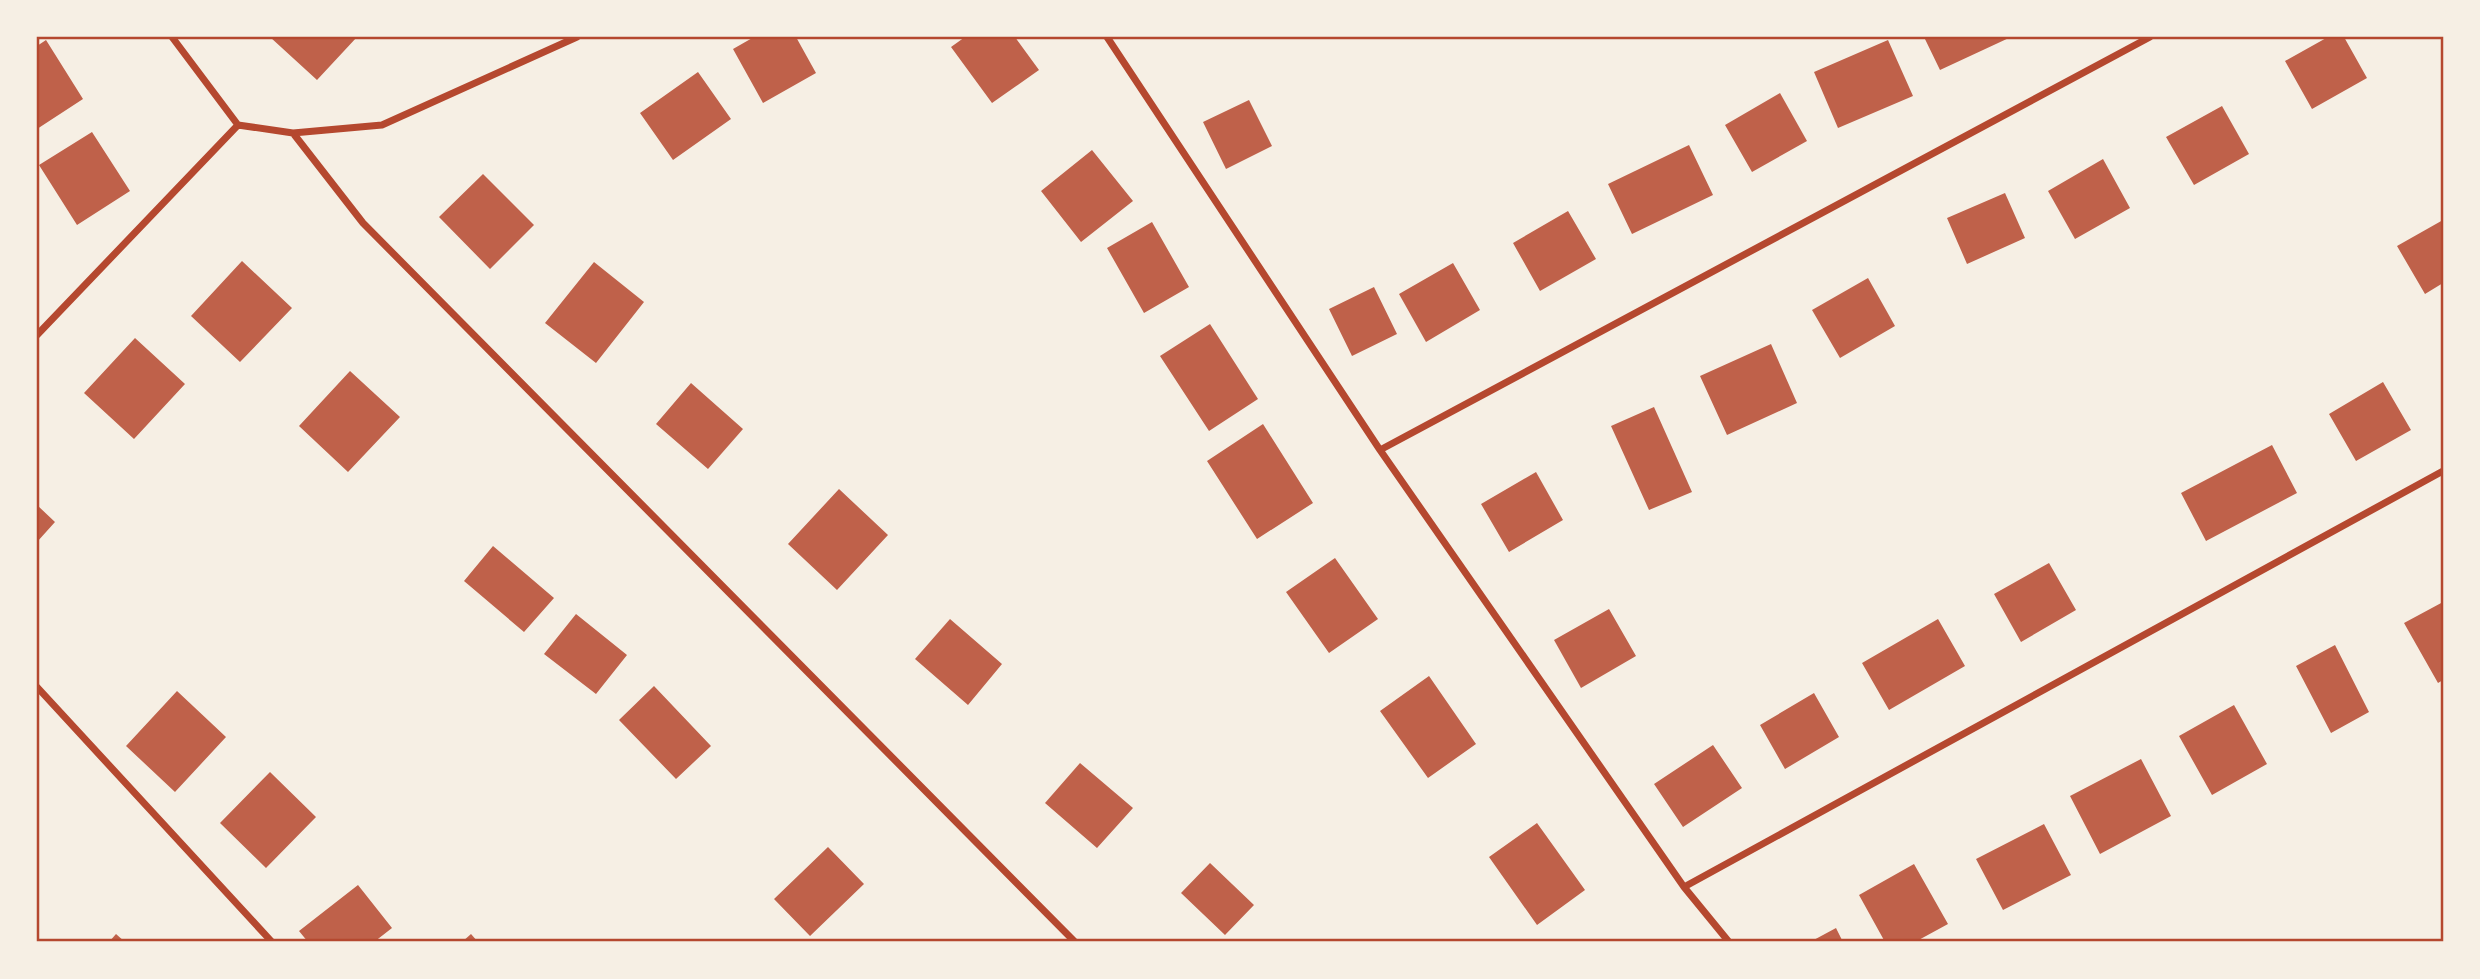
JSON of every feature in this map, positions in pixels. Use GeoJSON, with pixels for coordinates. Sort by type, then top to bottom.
{"type":"FeatureCollection","features":[{"type":"Feature","properties":{"kind":"street"},"geometry":{"type":"LineString","coordinates":[[172,37],[238,125],[293,133],[382,125],[577,37]]}},
{"type":"Feature","properties":{"kind":"street"},"geometry":{"type":"LineString","coordinates":[[1107,37],[1380,450],[1684,887],[1729,942]]}},
{"type":"Feature","properties":{"kind":"street"},"geometry":{"type":"LineString","coordinates":[[1380,450],[2150,37]]}},
{"type":"Feature","properties":{"kind":"street"},"geometry":{"type":"LineString","coordinates":[[37,335],[238,125]]}},
{"type":"Feature","properties":{"kind":"street"},"geometry":{"type":"LineString","coordinates":[[293,133],[362,223],[1075,942]]}},
{"type":"Feature","properties":{"kind":"street"},"geometry":{"type":"LineString","coordinates":[[1684,887],[2443,471]]}},
{"type":"Feature","properties":{"kind":"street"},"geometry":{"type":"LineString","coordinates":[[37,687],[272,942]]}},
{"type":"Feature","properties":{"kind":"building"},"geometry":{"type":"Polygon","coordinates":[[[270,37],[357,37],[317,80],[270,37]]]}},
{"type":"Feature","properties":{"kind":"building"},"geometry":{"type":"Polygon","coordinates":[[[754,37],[796,37],[816,73],[763,103],[733,49],[754,37]]]}},
{"type":"Feature","properties":{"kind":"building"},"geometry":{"type":"Polygon","coordinates":[[[965,37],[1015,37],[1039,70],[992,103],[951,47],[965,37]]]}},
{"type":"Feature","properties":{"kind":"building"},"geometry":{"type":"Polygon","coordinates":[[[1924,37],[2011,37],[1940,70],[1924,37]]]}},
{"type":"Feature","properties":{"kind":"building"},"geometry":{"type":"Polygon","coordinates":[[[2328,37],[2344,37],[2367,78],[2312,109],[2285,61],[2328,37]]]}},
{"type":"Feature","properties":{"kind":"building"},"geometry":{"type":"Polygon","coordinates":[[[46,40],[83,99],[37,129],[37,46],[46,40]]]}},
{"type":"Feature","properties":{"kind":"building"},"geometry":{"type":"Polygon","coordinates":[[[1888,40],[1913,96],[1838,128],[1814,72],[1888,40]]]}},
{"type":"Feature","properties":{"kind":"building"},"geometry":{"type":"Polygon","coordinates":[[[698,72],[731,119],[673,160],[640,113],[698,72]]]}},
{"type":"Feature","properties":{"kind":"building"},"geometry":{"type":"Polygon","coordinates":[[[1780,93],[1807,141],[1752,172],[1725,125],[1780,93]]]}},
{"type":"Feature","properties":{"kind":"building"},"geometry":{"type":"Polygon","coordinates":[[[1249,100],[1272,146],[1226,169],[1203,122],[1249,100]]]}},
{"type":"Feature","properties":{"kind":"building"},"geometry":{"type":"Polygon","coordinates":[[[2222,106],[2249,154],[2194,185],[2166,137],[2222,106]]]}},
{"type":"Feature","properties":{"kind":"building"},"geometry":{"type":"Polygon","coordinates":[[[92,132],[130,191],[77,225],[39,165],[92,132]]]}},
{"type":"Feature","properties":{"kind":"building"},"geometry":{"type":"Polygon","coordinates":[[[1689,145],[1713,195],[1632,234],[1608,184],[1689,145]]]}},
{"type":"Feature","properties":{"kind":"building"},"geometry":{"type":"Polygon","coordinates":[[[1092,150],[1133,201],[1081,242],[1041,191],[1092,150]]]}},
{"type":"Feature","properties":{"kind":"building"},"geometry":{"type":"Polygon","coordinates":[[[2103,159],[2130,208],[2075,239],[2048,191],[2103,159]]]}},
{"type":"Feature","properties":{"kind":"building"},"geometry":{"type":"Polygon","coordinates":[[[483,174],[534,225],[490,269],[439,217],[483,174]]]}},
{"type":"Feature","properties":{"kind":"building"},"geometry":{"type":"Polygon","coordinates":[[[2005,193],[2025,238],[1967,264],[1947,218],[2005,193]]]}},
{"type":"Feature","properties":{"kind":"building"},"geometry":{"type":"Polygon","coordinates":[[[1568,211],[1596,259],[1540,291],[1513,243],[1568,211]]]}},
{"type":"Feature","properties":{"kind":"building"},"geometry":{"type":"Polygon","coordinates":[[[2443,220],[2443,283],[2425,294],[2397,246],[2443,220]]]}},
{"type":"Feature","properties":{"kind":"building"},"geometry":{"type":"Polygon","coordinates":[[[1152,222],[1189,287],[1144,313],[1107,248],[1152,222]]]}},
{"type":"Feature","properties":{"kind":"building"},"geometry":{"type":"Polygon","coordinates":[[[242,261],[292,308],[240,362],[191,316],[242,261]]]}},
{"type":"Feature","properties":{"kind":"building"},"geometry":{"type":"Polygon","coordinates":[[[594,262],[644,302],[596,363],[545,323],[594,262]]]}},
{"type":"Feature","properties":{"kind":"building"},"geometry":{"type":"Polygon","coordinates":[[[1453,263],[1480,310],[1426,342],[1399,294],[1453,263]]]}},
{"type":"Feature","properties":{"kind":"building"},"geometry":{"type":"Polygon","coordinates":[[[1868,278],[1895,326],[1840,358],[1812,310],[1868,278]]]}},
{"type":"Feature","properties":{"kind":"building"},"geometry":{"type":"Polygon","coordinates":[[[1374,287],[1397,334],[1352,356],[1329,309],[1374,287]]]}},
{"type":"Feature","properties":{"kind":"building"},"geometry":{"type":"Polygon","coordinates":[[[1210,324],[1258,399],[1209,431],[1160,356],[1210,324]]]}},
{"type":"Feature","properties":{"kind":"building"},"geometry":{"type":"Polygon","coordinates":[[[135,338],[185,384],[134,439],[84,393],[135,338]]]}},
{"type":"Feature","properties":{"kind":"building"},"geometry":{"type":"Polygon","coordinates":[[[1771,344],[1797,403],[1727,435],[1700,376],[1771,344]]]}},
{"type":"Feature","properties":{"kind":"building"},"geometry":{"type":"Polygon","coordinates":[[[350,371],[400,417],[348,472],[299,426],[350,371]]]}},
{"type":"Feature","properties":{"kind":"building"},"geometry":{"type":"Polygon","coordinates":[[[2383,382],[2411,430],[2356,461],[2329,414],[2383,382]]]}},
{"type":"Feature","properties":{"kind":"building"},"geometry":{"type":"Polygon","coordinates":[[[691,383],[743,429],[708,469],[656,424],[691,383]]]}},
{"type":"Feature","properties":{"kind":"building"},"geometry":{"type":"Polygon","coordinates":[[[1654,407],[1692,492],[1649,510],[1611,426],[1654,407]]]}},
{"type":"Feature","properties":{"kind":"building"},"geometry":{"type":"Polygon","coordinates":[[[1263,424],[1313,503],[1257,539],[1207,461],[1263,424]]]}},
{"type":"Feature","properties":{"kind":"building"},"geometry":{"type":"Polygon","coordinates":[[[2272,445],[2297,493],[2206,541],[2181,493],[2272,445]]]}},
{"type":"Feature","properties":{"kind":"building"},"geometry":{"type":"Polygon","coordinates":[[[1536,472],[1563,520],[1509,552],[1481,504],[1536,472]]]}},
{"type":"Feature","properties":{"kind":"building"},"geometry":{"type":"Polygon","coordinates":[[[839,489],[888,535],[837,590],[788,544],[839,489]]]}},
{"type":"Feature","properties":{"kind":"building"},"geometry":{"type":"Polygon","coordinates":[[[37,505],[55,522],[37,542],[37,505]]]}},
{"type":"Feature","properties":{"kind":"building"},"geometry":{"type":"Polygon","coordinates":[[[493,546],[554,598],[524,632],[464,581],[493,546]]]}},
{"type":"Feature","properties":{"kind":"building"},"geometry":{"type":"Polygon","coordinates":[[[1335,558],[1378,619],[1329,653],[1286,592],[1335,558]]]}},
{"type":"Feature","properties":{"kind":"building"},"geometry":{"type":"Polygon","coordinates":[[[2049,563],[2076,610],[2021,642],[1994,594],[2049,563]]]}},
{"type":"Feature","properties":{"kind":"building"},"geometry":{"type":"Polygon","coordinates":[[[2443,602],[2443,680],[2438,683],[2404,623],[2443,602]]]}},
{"type":"Feature","properties":{"kind":"building"},"geometry":{"type":"Polygon","coordinates":[[[1609,609],[1636,656],[1581,688],[1554,640],[1609,609]]]}},
{"type":"Feature","properties":{"kind":"building"},"geometry":{"type":"Polygon","coordinates":[[[576,614],[627,655],[596,694],[544,654],[576,614]]]}},
{"type":"Feature","properties":{"kind":"building"},"geometry":{"type":"Polygon","coordinates":[[[950,619],[1002,664],[968,705],[915,659],[950,619]]]}},
{"type":"Feature","properties":{"kind":"building"},"geometry":{"type":"Polygon","coordinates":[[[1938,619],[1965,666],[1889,710],[1862,663],[1938,619]]]}},
{"type":"Feature","properties":{"kind":"building"},"geometry":{"type":"Polygon","coordinates":[[[2335,645],[2369,712],[2331,733],[2296,666],[2335,645]]]}},
{"type":"Feature","properties":{"kind":"building"},"geometry":{"type":"Polygon","coordinates":[[[1429,676],[1476,744],[1428,778],[1380,711],[1429,676]]]}},
{"type":"Feature","properties":{"kind":"building"},"geometry":{"type":"Polygon","coordinates":[[[654,686],[711,746],[676,779],[619,720],[654,686]]]}},
{"type":"Feature","properties":{"kind":"building"},"geometry":{"type":"Polygon","coordinates":[[[177,691],[226,737],[175,792],[126,746],[177,691]]]}},
{"type":"Feature","properties":{"kind":"building"},"geometry":{"type":"Polygon","coordinates":[[[1814,693],[1839,737],[1785,769],[1760,725],[1814,693]]]}},
{"type":"Feature","properties":{"kind":"building"},"geometry":{"type":"Polygon","coordinates":[[[2234,705],[2267,764],[2212,795],[2179,736],[2234,705]]]}},
{"type":"Feature","properties":{"kind":"building"},"geometry":{"type":"Polygon","coordinates":[[[1713,745],[1742,788],[1683,827],[1654,784],[1713,745]]]}},
{"type":"Feature","properties":{"kind":"building"},"geometry":{"type":"Polygon","coordinates":[[[2141,759],[2171,816],[2100,854],[2070,796],[2141,759]]]}},
{"type":"Feature","properties":{"kind":"building"},"geometry":{"type":"Polygon","coordinates":[[[1080,763],[1133,808],[1097,848],[1045,803],[1080,763]]]}},
{"type":"Feature","properties":{"kind":"building"},"geometry":{"type":"Polygon","coordinates":[[[270,772],[316,817],[266,868],[220,823],[270,772]]]}},
{"type":"Feature","properties":{"kind":"building"},"geometry":{"type":"Polygon","coordinates":[[[1537,823],[1585,890],[1537,925],[1489,857],[1537,823]]]}},
{"type":"Feature","properties":{"kind":"building"},"geometry":{"type":"Polygon","coordinates":[[[2044,824],[2071,875],[2003,910],[1976,859],[2044,824]]]}},
{"type":"Feature","properties":{"kind":"building"},"geometry":{"type":"Polygon","coordinates":[[[828,847],[864,884],[810,936],[774,899],[828,847]]]}},
{"type":"Feature","properties":{"kind":"building"},"geometry":{"type":"Polygon","coordinates":[[[1210,863],[1254,905],[1225,935],[1181,893],[1210,863]]]}},
{"type":"Feature","properties":{"kind":"building"},"geometry":{"type":"Polygon","coordinates":[[[1914,864],[1948,924],[1915,942],[1885,942],[1859,895],[1914,864]]]}},
{"type":"Feature","properties":{"kind":"building"},"geometry":{"type":"Polygon","coordinates":[[[358,885],[392,928],[374,942],[308,942],[299,931],[358,885]]]}},
{"type":"Feature","properties":{"kind":"building"},"geometry":{"type":"Polygon","coordinates":[[[1836,928],[1843,942],[1810,942],[1836,928]]]}},
{"type":"Feature","properties":{"kind":"building"},"geometry":{"type":"Polygon","coordinates":[[[116,934],[125,942],[109,942],[116,934]]]}},
{"type":"Feature","properties":{"kind":"building"},"geometry":{"type":"Polygon","coordinates":[[[471,934],[478,942],[462,942],[471,934]]]}}]}
